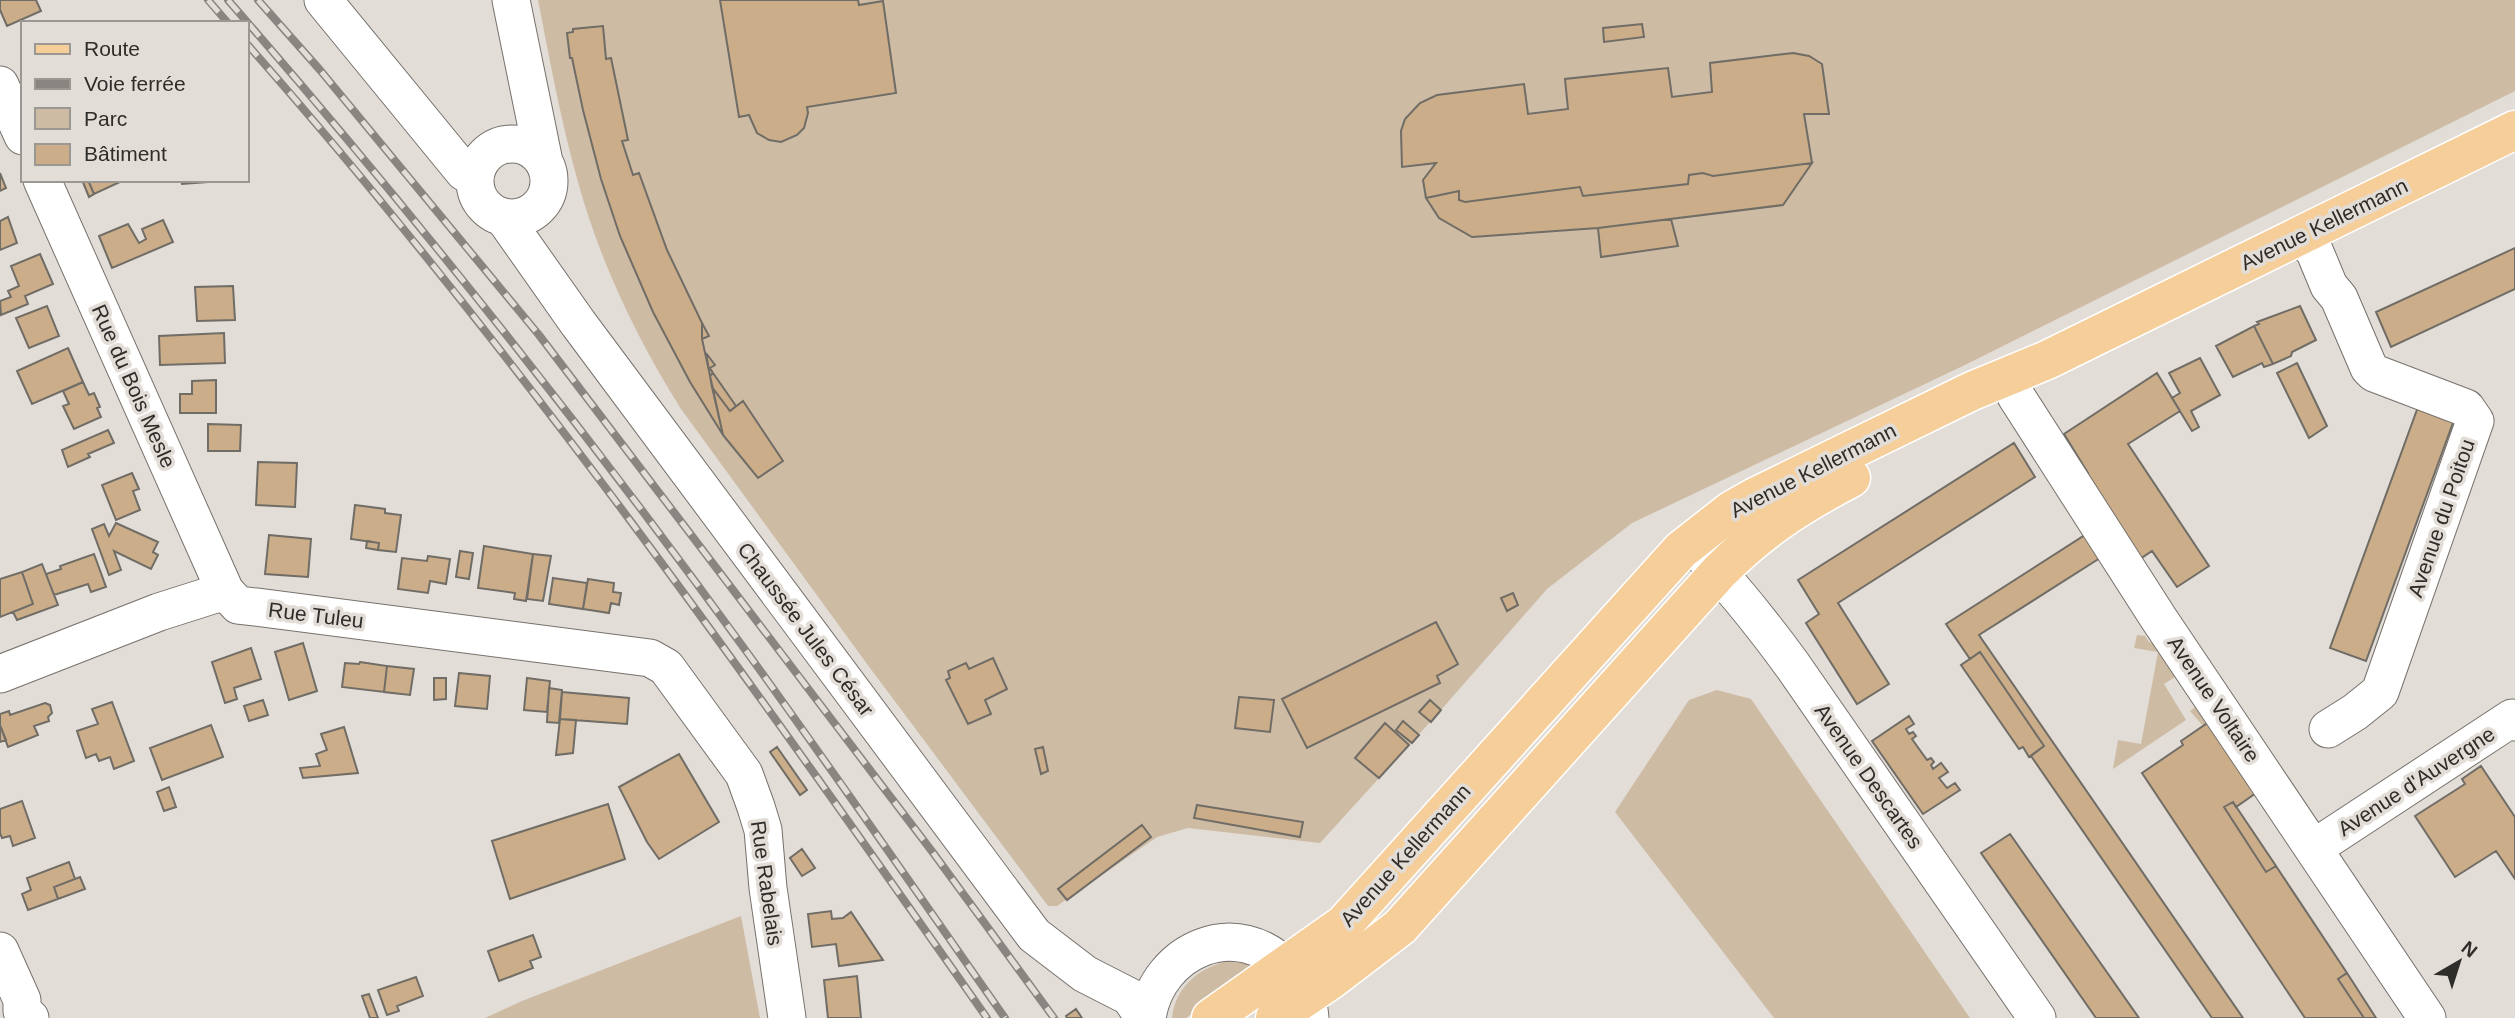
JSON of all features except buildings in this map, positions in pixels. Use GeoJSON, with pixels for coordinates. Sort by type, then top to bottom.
{"type":"FeatureCollection","features":[{"type":"Feature","properties":{"kind":"main road","name":"Avenue Kellermann"},"geometry":{"type":"LineString","coordinates":[[2306,244],[2515,130]]}},
{"type":"Feature","properties":{"kind":"main road","name":"Avenue Kellermann"},"geometry":{"type":"LineString","coordinates":[[1275,1018],[1308,1007],[1400,927],[1719,572],[1754,538],[1806,502],[2012,386],[2047,360],[2515,150]]}},
{"type":"Feature","properties":{"kind":"main road","name":"Avenue Kellermann"},"geometry":{"type":"LineString","coordinates":[[1211,1018],[1344,924],[1639,595],[1690,542],[1732,510],[1755,497],[1972,391],[2012,386]]}},
{"type":"Feature","properties":{"kind":"street"},"geometry":{"type":"LineString","coordinates":[[323,0],[464,172],[493,157],[529,148],[546,177],[543,202],[526,216],[504,218],[492,213],[477,195],[493,157],[528,92]]}},
{"type":"Feature","properties":{"kind":"street","name":"Chaussée Jules César"},"geometry":{"type":"LineString","coordinates":[[511,0],[528,92],[539,132],[552,249],[578,323]]}},
{"type":"Feature","properties":{"kind":"street"},"geometry":{"type":"LineString","coordinates":[[0,85],[21,132]]}},
{"type":"Feature","properties":{"kind":"street","name":"Rue du Bois Mesle"},"geometry":{"type":"LineString","coordinates":[[43,182],[225,591]]}},
{"type":"Feature","properties":{"kind":"street","name":"Chaussée Jules César"},"geometry":{"type":"LineString","coordinates":[[504,218],[578,323],[1034,935],[1085,974],[1130,998],[1145,1018]]}},
{"type":"Feature","properties":{"kind":"street","name":"Avenue du Poitou"},"geometry":{"type":"LineString","coordinates":[[2306,244],[2329,286],[2339,298],[2369,368],[2374,373],[2466,408],[2475,421],[2380,692],[2328,729]]}},
{"type":"Feature","properties":{"kind":"street","name":"Avenue Voltaire"},"geometry":{"type":"LineString","coordinates":[[2012,386],[2160,619],[2427,1018]]}},
{"type":"Feature","properties":{"kind":"street","name":"Avenue Descartes"},"geometry":{"type":"LineString","coordinates":[[1690,542],[1719,572],[1786,656],[2037,1018]]}},
{"type":"Feature","properties":{"kind":"street"},"geometry":{"type":"LineString","coordinates":[[0,674],[159,612],[225,591]]}},
{"type":"Feature","properties":{"kind":"street","name":"Rue Tuleu"},"geometry":{"type":"LineString","coordinates":[[225,591],[238,605],[650,659]]}},
{"type":"Feature","properties":{"kind":"street","name":"Rue Rabelais"},"geometry":{"type":"LineString","coordinates":[[650,659],[666,667],[678,681],[744,774],[763,831],[768,888],[787,1018]]}},
{"type":"Feature","properties":{"kind":"street","name":"Avenue d'Auvergne"},"geometry":{"type":"LineString","coordinates":[[2314,848],[2512,718],[2515,722]]}},
{"type":"Feature","properties":{"kind":"street","name":"Chaussée Jules César"},"geometry":{"type":"LineString","coordinates":[[1034,935],[1101,965],[1139,975],[1167,971]]}},
{"type":"Feature","properties":{"kind":"street"},"geometry":{"type":"LineString","coordinates":[[1145,1018],[1154,990],[1167,971],[1198,948],[1228,943],[1258,949],[1284,966],[1308,1007]]}},
{"type":"Feature","properties":{"kind":"street"},"geometry":{"type":"LineString","coordinates":[[0,951],[22,1000],[23,1016]]}},
{"type":"Feature","properties":{"kind":"green space"},"geometry":{"type":"Polygon","coordinates":[[[538,0],[2515,0],[2515,91],[1967,364],[1632,523],[1547,589],[1320,843],[1188,828],[1157,837],[1057,906],[1048,906],[681,409],[649,355],[621,299],[587,212],[566,137],[538,0]]]}},
{"type":"Feature","properties":{"kind":"green space"},"geometry":{"type":"Polygon","coordinates":[[[2137,635],[2145,636],[2149,642],[2159,645],[2209,722],[2203,726],[2190,711],[2195,707],[2175,677],[2164,684],[2186,720],[2113,769],[2118,740],[2141,744],[2158,652],[2134,648],[2137,635]]]}},
{"type":"Feature","properties":{"kind":"green space"},"geometry":{"type":"Polygon","coordinates":[[[1717,690],[1751,699],[1970,1018],[1774,1018],[1615,812],[1689,700],[1717,690]]]}},
{"type":"Feature","properties":{"kind":"green space"},"geometry":{"type":"Polygon","coordinates":[[[741,916],[760,1018],[485,1018],[522,1001],[741,916]]]}},
{"type":"Feature","properties":{"kind":"green space"},"geometry":{"type":"Polygon","coordinates":[[[1230,961],[1260,966],[1186,1018],[1172,1018],[1178,997],[1191,980],[1209,968],[1230,961]]]}},
{"type":"Feature","properties":{"kind":"railway"},"geometry":{"type":"LineString","coordinates":[[208,0],[226,21]]}},
{"type":"Feature","properties":{"kind":"railway"},"geometry":{"type":"LineString","coordinates":[[228,0],[246,21]]}},
{"type":"Feature","properties":{"kind":"railway"},"geometry":{"type":"LineString","coordinates":[[258,0],[320,70],[539,335],[934,854],[1054,1018]]}},
{"type":"Feature","properties":{"kind":"railway"},"geometry":{"type":"LineString","coordinates":[[248,23],[430,240],[561,404],[781,700],[1005,1018]]}},
{"type":"Feature","properties":{"kind":"railway"},"geometry":{"type":"LineString","coordinates":[[248,45],[347,160],[443,278],[630,520],[987,1018]]}}]}
